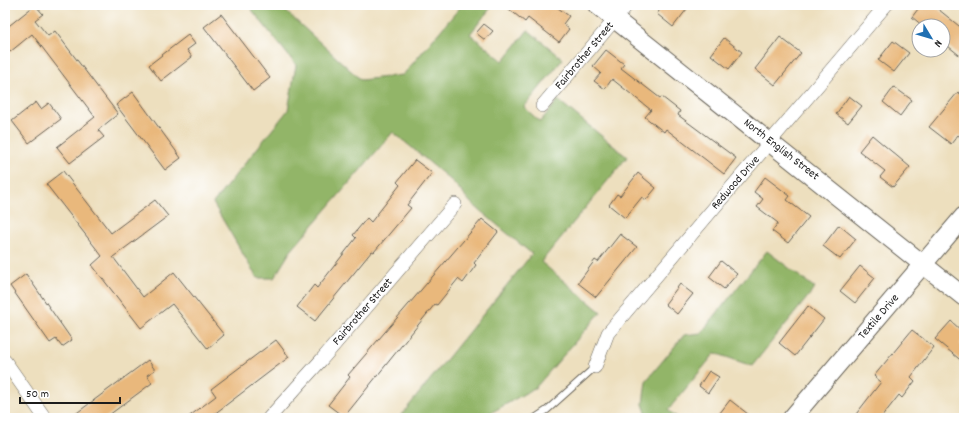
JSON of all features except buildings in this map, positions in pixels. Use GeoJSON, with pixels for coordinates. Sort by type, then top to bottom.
{"type":"FeatureCollection","features":[{"type":"Feature","properties":{"kind":"street","name":"North English Street"},"geometry":{"type":"LineString","coordinates":[[597,5],[964,297]]}},
{"type":"Feature","properties":{"kind":"street","name":"Fairbrother Street"},"geometry":{"type":"LineString","coordinates":[[542,106],[628,5]]}},
{"type":"Feature","properties":{"kind":"street","name":"Redwood Drive"},"geometry":{"type":"LineString","coordinates":[[594,366],[608,333],[886,5]]}},
{"type":"Feature","properties":{"kind":"street","name":"Fairbrother Street"},"geometry":{"type":"LineString","coordinates":[[269,418],[323,358],[455,204]]}},
{"type":"Feature","properties":{"kind":"street","name":"Textile Drive"},"geometry":{"type":"LineString","coordinates":[[792,418],[924,265],[964,216]]}},
{"type":"Feature","properties":{"kind":"street"},"geometry":{"type":"LineString","coordinates":[[5,361],[45,418]]}},
{"type":"Feature","properties":{"kind":"lane"},"geometry":{"type":"LineString","coordinates":[[535,418],[548,410],[594,366]]}},
{"type":"Feature","properties":{"kind":"green space"},"geometry":{"type":"Polygon","coordinates":[[[248,5],[279,5],[361,80],[403,75],[462,5],[493,5],[470,34],[503,61],[528,30],[563,59],[524,107],[540,122],[558,100],[627,157],[541,262],[601,312],[536,387],[482,418],[399,418],[532,254],[471,203],[453,182],[393,132],[290,252],[274,278],[257,278],[213,203],[288,110],[296,65],[248,5]]]}},
{"type":"Feature","properties":{"kind":"green space"},"geometry":{"type":"Polygon","coordinates":[[[767,251],[815,288],[752,366],[715,353],[668,410],[678,418],[648,418],[643,404],[646,381],[684,335],[701,333],[767,251]]]}}]}
